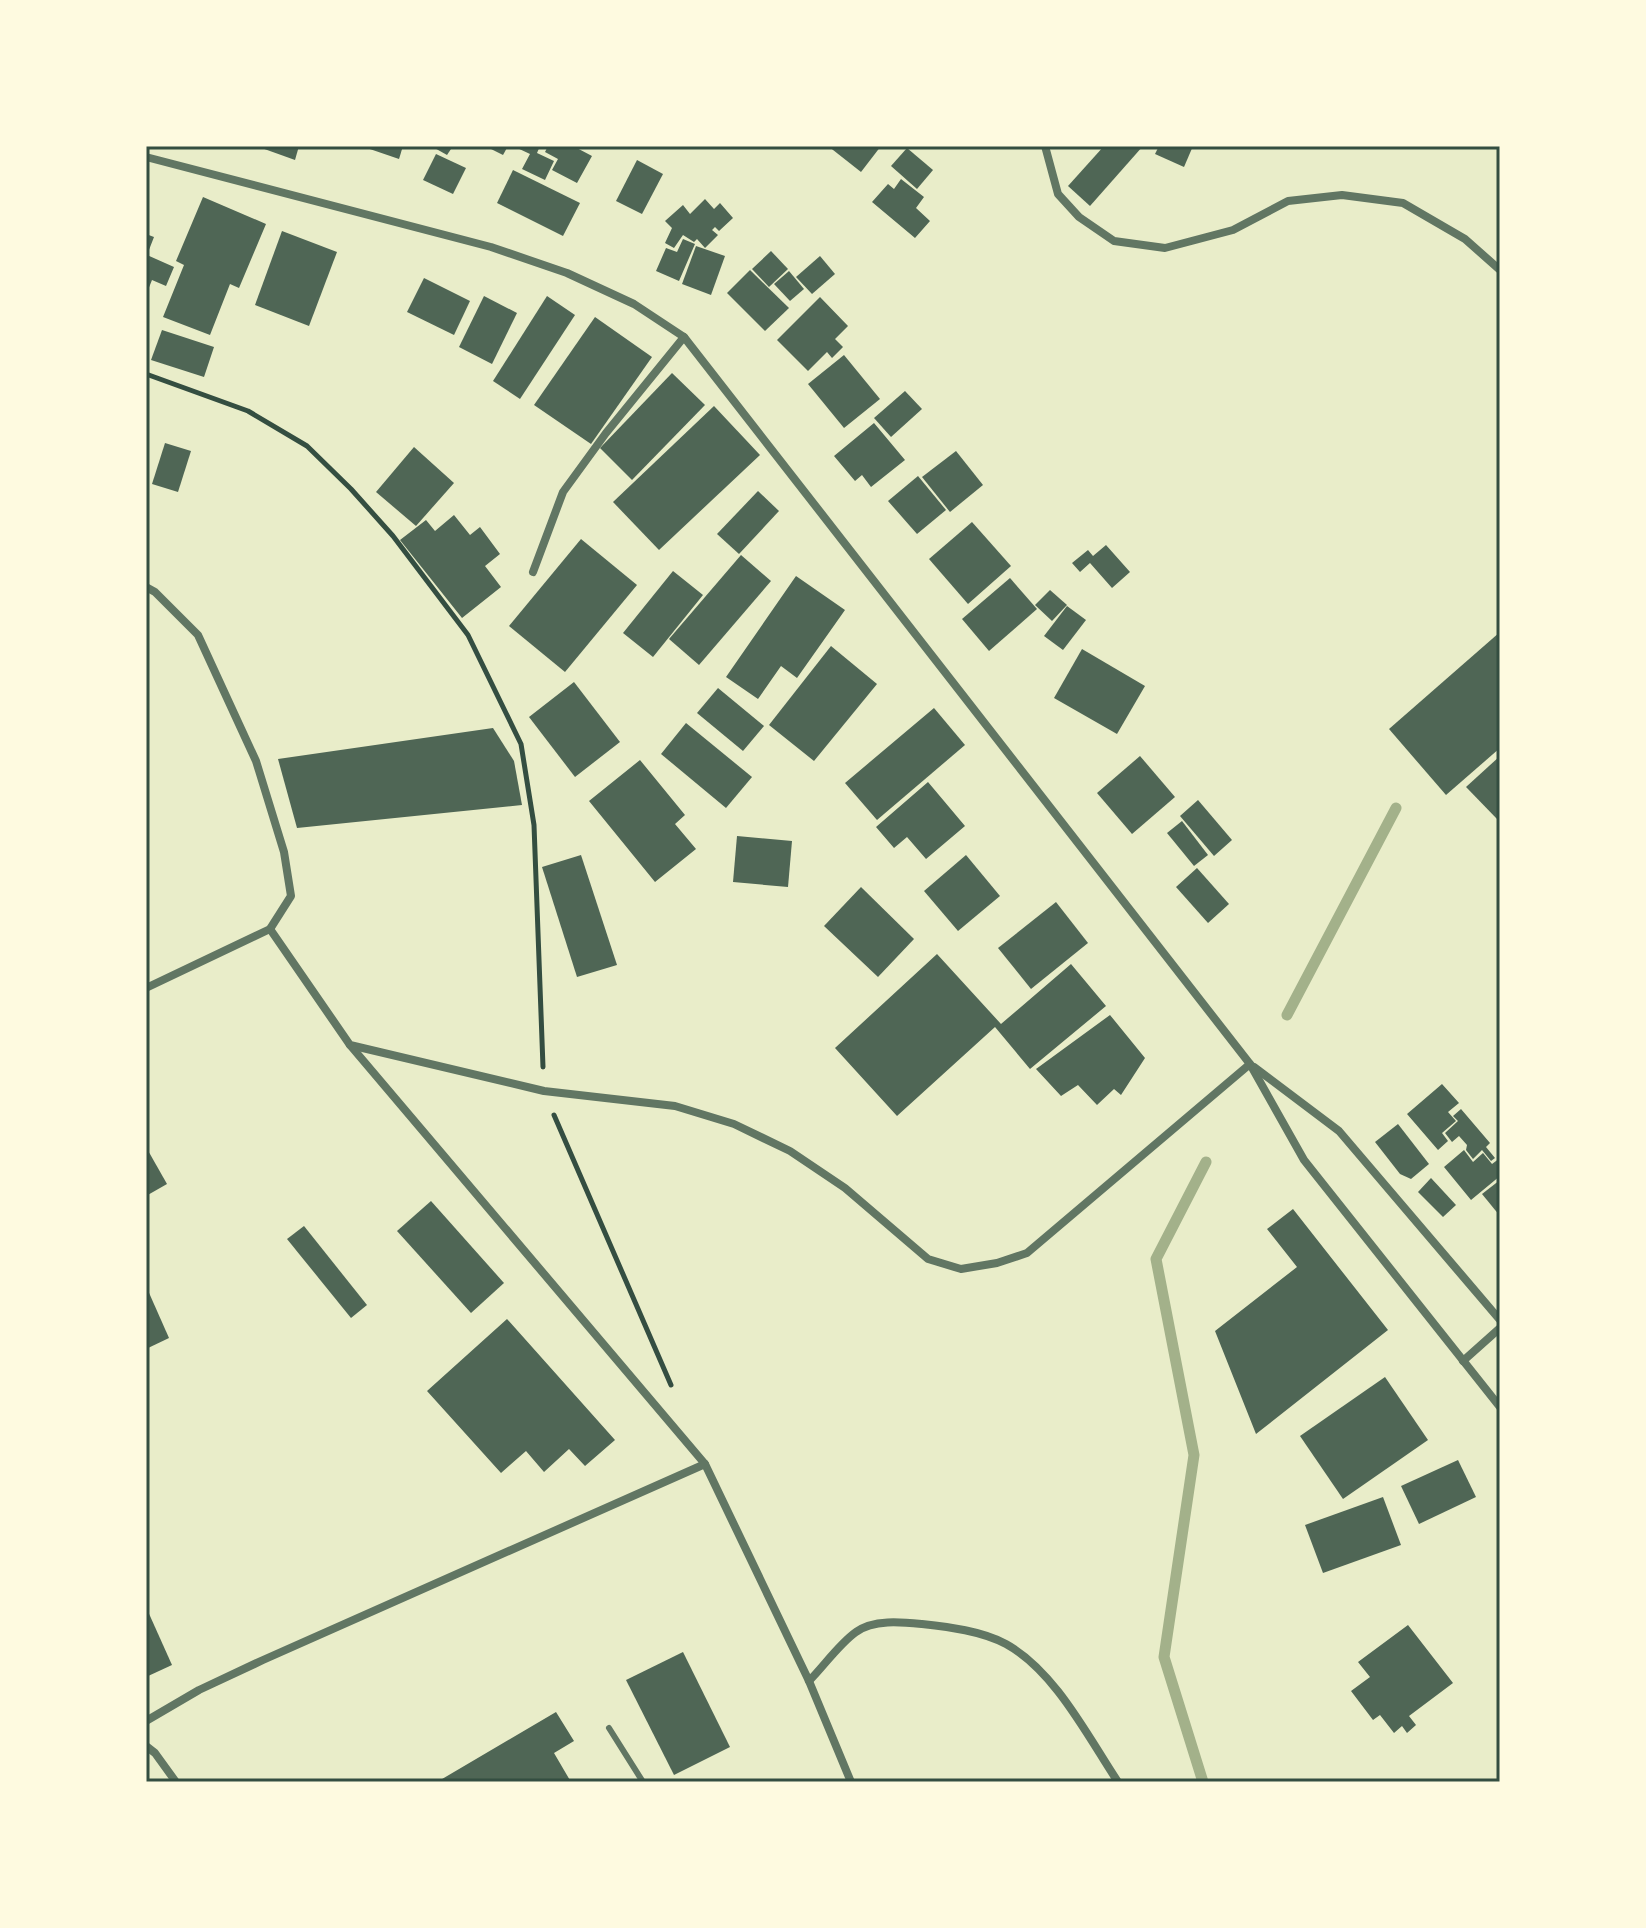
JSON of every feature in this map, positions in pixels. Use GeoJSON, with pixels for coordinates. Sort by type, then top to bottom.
{"type":"FeatureCollection","features":[{"type":"Feature","properties":{"kind":"street"},"geometry":{"type":"LineString","coordinates":[[1045,146],[1058,194],[1079,217],[1114,241],[1165,248],[1233,230],[1288,201],[1342,195],[1403,203],[1465,239],[1500,270]]}},
{"type":"Feature","properties":{"kind":"street"},"geometry":{"type":"LineString","coordinates":[[146,157],[491,247],[567,273],[607,291],[634,304],[684,337],[1250,1064],[1304,1160],[1500,1407]]}},
{"type":"Feature","properties":{"kind":"street"},"geometry":{"type":"LineString","coordinates":[[533,572],[563,492],[606,433],[684,337]]}},
{"type":"Feature","properties":{"kind":"street"},"geometry":{"type":"LineString","coordinates":[[146,587],[155,592],[198,635],[256,761],[284,852],[291,896],[270,929],[146,988]]}},
{"type":"Feature","properties":{"kind":"street"},"geometry":{"type":"LineString","coordinates":[[270,929],[350,1045],[705,1464],[809,1681],[851,1782]]}},
{"type":"Feature","properties":{"kind":"street"},"geometry":{"type":"LineString","coordinates":[[350,1045],[544,1091],[675,1106],[734,1124],[790,1151],[845,1188],[928,1259],[961,1269],[997,1263],[1027,1253],[1250,1064]]}},
{"type":"Feature","properties":{"kind":"street"},"geometry":{"type":"LineString","coordinates":[[1250,1064],[1339,1131],[1500,1320]]}},
{"type":"Feature","properties":{"kind":"street"},"geometry":{"type":"LineString","coordinates":[[1463,1361],[1500,1328]]}},
{"type":"Feature","properties":{"kind":"street"},"geometry":{"type":"LineString","coordinates":[[146,1721],[199,1690],[263,1660],[705,1464]]}},
{"type":"Feature","properties":{"kind":"street"},"geometry":{"type":"LineString","coordinates":[[809,1681],[856,1632],[872,1624],[912,1623],[953,1628],[1005,1643],[1050,1681],[1118,1782]]}},
{"type":"Feature","properties":{"kind":"street"},"geometry":{"type":"LineString","coordinates":[[146,1746],[155,1753],[176,1782]]}},
{"type":"Feature","properties":{"kind":"lane"},"geometry":{"type":"LineString","coordinates":[[609,1728],[643,1782]]}},
{"type":"Feature","properties":{"kind":"path"},"geometry":{"type":"LineString","coordinates":[[146,374],[248,411],[307,446],[393,536],[468,635],[521,744],[534,825],[544,1091],[674,1392]]}},
{"type":"Feature","properties":{"kind":"building"},"geometry":{"type":"Polygon","coordinates":[[[256,146],[299,146],[295,160],[256,146]]]}},
{"type":"Feature","properties":{"kind":"building"},"geometry":{"type":"Polygon","coordinates":[[[361,146],[403,146],[399,159],[361,146]]]}},
{"type":"Feature","properties":{"kind":"building"},"geometry":{"type":"Polygon","coordinates":[[[431,146],[453,146],[447,155],[431,146]]]}},
{"type":"Feature","properties":{"kind":"building"},"geometry":{"type":"Polygon","coordinates":[[[485,146],[508,146],[503,155],[485,146]]]}},
{"type":"Feature","properties":{"kind":"building"},"geometry":{"type":"Polygon","coordinates":[[[513,146],[540,146],[537,153],[554,161],[545,180],[522,169],[530,154],[513,146]]]}},
{"type":"Feature","properties":{"kind":"building"},"geometry":{"type":"Polygon","coordinates":[[[548,146],[573,146],[592,156],[577,183],[552,170],[558,159],[545,152],[548,146]]]}},
{"type":"Feature","properties":{"kind":"building"},"geometry":{"type":"Polygon","coordinates":[[[828,146],[881,146],[861,172],[828,146]]]}},
{"type":"Feature","properties":{"kind":"building"},"geometry":{"type":"Polygon","coordinates":[[[1104,146],[1143,146],[1090,206],[1068,186],[1104,146]]]}},
{"type":"Feature","properties":{"kind":"building"},"geometry":{"type":"Polygon","coordinates":[[[1159,146],[1193,146],[1184,167],[1155,154],[1159,146]]]}},
{"type":"Feature","properties":{"kind":"building"},"geometry":{"type":"Polygon","coordinates":[[[907,148],[933,170],[917,189],[891,166],[907,148]]]}},
{"type":"Feature","properties":{"kind":"building"},"geometry":{"type":"Polygon","coordinates":[[[436,154],[466,168],[453,194],[423,180],[436,154]]]}},
{"type":"Feature","properties":{"kind":"building"},"geometry":{"type":"Polygon","coordinates":[[[637,160],[663,174],[642,214],[616,201],[637,160]]]}},
{"type":"Feature","properties":{"kind":"building"},"geometry":{"type":"Polygon","coordinates":[[[513,170],[580,203],[563,236],[497,203],[513,170]]]}},
{"type":"Feature","properties":{"kind":"building"},"geometry":{"type":"Polygon","coordinates":[[[901,179],[924,197],[916,208],[930,221],[915,238],[872,202],[888,184],[894,189],[901,179]]]}},
{"type":"Feature","properties":{"kind":"building"},"geometry":{"type":"Polygon","coordinates":[[[203,197],[266,224],[239,288],[230,284],[210,335],[163,317],[184,265],[176,261],[203,197]]]}},
{"type":"Feature","properties":{"kind":"building"},"geometry":{"type":"Polygon","coordinates":[[[705,199],[714,209],[720,203],[733,218],[719,231],[715,227],[712,230],[718,235],[705,248],[697,239],[694,242],[683,235],[674,248],[665,243],[672,228],[665,221],[683,205],[690,214],[705,199]]]}},
{"type":"Feature","properties":{"kind":"building"},"geometry":{"type":"Polygon","coordinates":[[[282,231],[337,252],[309,326],[255,305],[282,231]]]}},
{"type":"Feature","properties":{"kind":"building"},"geometry":{"type":"Polygon","coordinates":[[[146,234],[154,237],[147,255],[174,267],[166,286],[152,280],[146,295],[146,234]]]}},
{"type":"Feature","properties":{"kind":"building"},"geometry":{"type":"Polygon","coordinates":[[[683,239],[695,244],[679,281],[656,271],[666,248],[677,252],[683,239]]]}},
{"type":"Feature","properties":{"kind":"building"},"geometry":{"type":"Polygon","coordinates":[[[696,246],[725,256],[711,295],[682,284],[696,246]]]}},
{"type":"Feature","properties":{"kind":"building"},"geometry":{"type":"Polygon","coordinates":[[[771,251],[788,269],[769,287],[752,269],[771,251]]]}},
{"type":"Feature","properties":{"kind":"building"},"geometry":{"type":"Polygon","coordinates":[[[820,256],[835,274],[812,294],[796,277],[820,256]]]}},
{"type":"Feature","properties":{"kind":"building"},"geometry":{"type":"Polygon","coordinates":[[[750,270],[789,308],[765,331],[727,293],[750,270]]]}},
{"type":"Feature","properties":{"kind":"building"},"geometry":{"type":"Polygon","coordinates":[[[789,271],[804,289],[790,301],[774,284],[789,271]]]}},
{"type":"Feature","properties":{"kind":"building"},"geometry":{"type":"Polygon","coordinates":[[[424,278],[470,301],[454,335],[407,312],[424,278]]]}},
{"type":"Feature","properties":{"kind":"building"},"geometry":{"type":"Polygon","coordinates":[[[484,296],[517,313],[492,364],[459,347],[484,296]]]}},
{"type":"Feature","properties":{"kind":"building"},"geometry":{"type":"Polygon","coordinates":[[[547,296],[575,315],[520,399],[493,381],[547,296]]]}},
{"type":"Feature","properties":{"kind":"building"},"geometry":{"type":"Polygon","coordinates":[[[820,297],[848,326],[835,339],[843,347],[832,358],[827,352],[808,371],[777,340],[820,297]]]}},
{"type":"Feature","properties":{"kind":"building"},"geometry":{"type":"Polygon","coordinates":[[[595,317],[652,357],[591,444],[534,405],[595,317]]]}},
{"type":"Feature","properties":{"kind":"building"},"geometry":{"type":"Polygon","coordinates":[[[162,330],[214,347],[204,377],[151,360],[162,330]]]}},
{"type":"Feature","properties":{"kind":"building"},"geometry":{"type":"Polygon","coordinates":[[[844,355],[880,399],[844,428],[808,384],[844,355]]]}},
{"type":"Feature","properties":{"kind":"building"},"geometry":{"type":"Polygon","coordinates":[[[672,373],[705,405],[632,480],[600,448],[672,373]]]}},
{"type":"Feature","properties":{"kind":"building"},"geometry":{"type":"Polygon","coordinates":[[[905,391],[922,409],[891,437],[874,418],[905,391]]]}},
{"type":"Feature","properties":{"kind":"building"},"geometry":{"type":"Polygon","coordinates":[[[714,406],[760,455],[659,550],[613,502],[714,406]]]}},
{"type":"Feature","properties":{"kind":"building"},"geometry":{"type":"Polygon","coordinates":[[[874,423],[905,460],[871,487],[862,475],[855,481],[834,456],[874,423]]]}},
{"type":"Feature","properties":{"kind":"building"},"geometry":{"type":"Polygon","coordinates":[[[165,443],[191,451],[178,492],[152,484],[165,443]]]}},
{"type":"Feature","properties":{"kind":"building"},"geometry":{"type":"Polygon","coordinates":[[[414,447],[454,483],[416,526],[376,492],[414,447]]]}},
{"type":"Feature","properties":{"kind":"building"},"geometry":{"type":"Polygon","coordinates":[[[956,451],[983,485],[950,512],[922,477],[956,451]]]}},
{"type":"Feature","properties":{"kind":"building"},"geometry":{"type":"Polygon","coordinates":[[[918,476],[946,510],[917,534],[888,501],[918,476]]]}},
{"type":"Feature","properties":{"kind":"building"},"geometry":{"type":"Polygon","coordinates":[[[758,491],[779,511],[739,554],[717,534],[758,491]]]}},
{"type":"Feature","properties":{"kind":"building"},"geometry":{"type":"Polygon","coordinates":[[[454,515],[470,535],[480,527],[500,554],[485,566],[501,587],[462,618],[400,540],[426,520],[435,531],[454,515]]]}},
{"type":"Feature","properties":{"kind":"building"},"geometry":{"type":"Polygon","coordinates":[[[972,522],[1011,566],[968,604],[929,559],[972,522]]]}},
{"type":"Feature","properties":{"kind":"building"},"geometry":{"type":"Polygon","coordinates":[[[581,539],[637,585],[565,672],[509,626],[581,539]]]}},
{"type":"Feature","properties":{"kind":"building"},"geometry":{"type":"Polygon","coordinates":[[[1106,545],[1130,572],[1112,588],[1090,563],[1080,572],[1072,563],[1088,550],[1093,556],[1106,545]]]}},
{"type":"Feature","properties":{"kind":"building"},"geometry":{"type":"Polygon","coordinates":[[[741,555],[771,581],[699,665],[669,639],[741,555]]]}},
{"type":"Feature","properties":{"kind":"building"},"geometry":{"type":"Polygon","coordinates":[[[673,571],[703,595],[653,657],[623,633],[673,571]]]}},
{"type":"Feature","properties":{"kind":"building"},"geometry":{"type":"Polygon","coordinates":[[[796,576],[845,610],[797,678],[781,666],[758,699],[726,677],[796,576]]]}},
{"type":"Feature","properties":{"kind":"building"},"geometry":{"type":"Polygon","coordinates":[[[1010,578],[1037,609],[989,651],[962,619],[1010,578]]]}},
{"type":"Feature","properties":{"kind":"building"},"geometry":{"type":"Polygon","coordinates":[[[1050,590],[1067,605],[1052,621],[1035,605],[1050,590]]]}},
{"type":"Feature","properties":{"kind":"building"},"geometry":{"type":"Polygon","coordinates":[[[1067,606],[1086,620],[1063,650],[1044,636],[1067,606]]]}},
{"type":"Feature","properties":{"kind":"building"},"geometry":{"type":"Polygon","coordinates":[[[1500,632],[1500,748],[1446,795],[1389,729],[1500,632]]]}},
{"type":"Feature","properties":{"kind":"building"},"geometry":{"type":"Polygon","coordinates":[[[831,646],[877,684],[814,761],[769,725],[831,646]]]}},
{"type":"Feature","properties":{"kind":"building"},"geometry":{"type":"Polygon","coordinates":[[[1082,649],[1145,686],[1117,734],[1054,698],[1082,649]]]}},
{"type":"Feature","properties":{"kind":"building"},"geometry":{"type":"Polygon","coordinates":[[[574,682],[620,742],[575,777],[529,717],[574,682]]]}},
{"type":"Feature","properties":{"kind":"building"},"geometry":{"type":"Polygon","coordinates":[[[718,688],[764,726],[743,751],[697,713],[718,688]]]}},
{"type":"Feature","properties":{"kind":"building"},"geometry":{"type":"Polygon","coordinates":[[[934,708],[965,745],[877,820],[845,783],[934,708]]]}},
{"type":"Feature","properties":{"kind":"building"},"geometry":{"type":"Polygon","coordinates":[[[686,723],[752,777],[726,808],[661,754],[686,723]]]}},
{"type":"Feature","properties":{"kind":"building"},"geometry":{"type":"Polygon","coordinates":[[[493,728],[514,761],[522,805],[297,828],[278,759],[493,728]]]}},
{"type":"Feature","properties":{"kind":"building"},"geometry":{"type":"Polygon","coordinates":[[[1140,756],[1175,797],[1132,834],[1097,793],[1140,756]]]}},
{"type":"Feature","properties":{"kind":"building"},"geometry":{"type":"Polygon","coordinates":[[[1500,756],[1500,816],[1497,819],[1466,787],[1500,756]]]}},
{"type":"Feature","properties":{"kind":"building"},"geometry":{"type":"Polygon","coordinates":[[[640,760],[685,815],[675,824],[696,849],[655,882],[589,801],[640,760]]]}},
{"type":"Feature","properties":{"kind":"building"},"geometry":{"type":"Polygon","coordinates":[[[928,782],[965,826],[926,859],[907,837],[894,848],[876,827],[928,782]]]}},
{"type":"Feature","properties":{"kind":"building"},"geometry":{"type":"Polygon","coordinates":[[[1198,800],[1232,840],[1214,856],[1180,816],[1198,800]]]}},
{"type":"Feature","properties":{"kind":"building"},"geometry":{"type":"Polygon","coordinates":[[[1182,821],[1208,855],[1194,866],[1167,833],[1182,821]]]}},
{"type":"Feature","properties":{"kind":"building"},"geometry":{"type":"Polygon","coordinates":[[[737,836],[792,841],[788,887],[733,882],[737,836]]]}},
{"type":"Feature","properties":{"kind":"building"},"geometry":{"type":"Polygon","coordinates":[[[581,855],[617,965],[577,977],[542,867],[581,855]]]}},
{"type":"Feature","properties":{"kind":"building"},"geometry":{"type":"Polygon","coordinates":[[[966,855],[1000,896],[958,931],[924,891],[966,855]]]}},
{"type":"Feature","properties":{"kind":"building"},"geometry":{"type":"Polygon","coordinates":[[[1197,868],[1229,904],[1208,923],[1176,887],[1197,868]]]}},
{"type":"Feature","properties":{"kind":"building"},"geometry":{"type":"Polygon","coordinates":[[[861,887],[914,939],[878,977],[824,926],[861,887]]]}},
{"type":"Feature","properties":{"kind":"building"},"geometry":{"type":"Polygon","coordinates":[[[1056,902],[1088,943],[1031,989],[998,948],[1056,902]]]}},
{"type":"Feature","properties":{"kind":"building"},"geometry":{"type":"Polygon","coordinates":[[[937,954],[1001,1024],[1071,964],[1106,1006],[1030,1069],[995,1027],[897,1116],[835,1048],[937,954]]]}},
{"type":"Feature","properties":{"kind":"building"},"geometry":{"type":"Polygon","coordinates":[[[1110,1015],[1145,1058],[1121,1095],[1114,1089],[1097,1105],[1078,1085],[1061,1096],[1036,1069],[1110,1015]]]}},
{"type":"Feature","properties":{"kind":"building"},"geometry":{"type":"Polygon","coordinates":[[[1442,1084],[1459,1103],[1448,1112],[1456,1121],[1442,1133],[1448,1141],[1438,1150],[1407,1114],[1442,1084]]]}},
{"type":"Feature","properties":{"kind":"building"},"geometry":{"type":"Polygon","coordinates":[[[1461,1109],[1490,1143],[1486,1147],[1495,1158],[1491,1161],[1482,1150],[1473,1159],[1459,1136],[1452,1142],[1445,1133],[1458,1121],[1453,1116],[1461,1109]]]}},
{"type":"Feature","properties":{"kind":"building"},"geometry":{"type":"Polygon","coordinates":[[[1398,1124],[1429,1164],[1411,1179],[1400,1174],[1375,1142],[1398,1124]]]}},
{"type":"Feature","properties":{"kind":"building"},"geometry":{"type":"Polygon","coordinates":[[[146,1147],[167,1184],[146,1196],[146,1147]]]}},
{"type":"Feature","properties":{"kind":"building"},"geometry":{"type":"Polygon","coordinates":[[[1464,1150],[1473,1162],[1483,1153],[1492,1164],[1500,1158],[1500,1176],[1471,1200],[1444,1167],[1464,1150]]]}},
{"type":"Feature","properties":{"kind":"building"},"geometry":{"type":"Polygon","coordinates":[[[1431,1178],[1456,1205],[1443,1217],[1418,1192],[1431,1178]]]}},
{"type":"Feature","properties":{"kind":"building"},"geometry":{"type":"Polygon","coordinates":[[[1500,1180],[1500,1216],[1482,1194],[1500,1180]]]}},
{"type":"Feature","properties":{"kind":"building"},"geometry":{"type":"Polygon","coordinates":[[[431,1201],[504,1283],[471,1313],[397,1231],[431,1201]]]}},
{"type":"Feature","properties":{"kind":"building"},"geometry":{"type":"Polygon","coordinates":[[[1293,1209],[1388,1330],[1256,1434],[1215,1331],[1297,1267],[1267,1229],[1293,1209]]]}},
{"type":"Feature","properties":{"kind":"building"},"geometry":{"type":"Polygon","coordinates":[[[304,1226],[367,1305],[351,1318],[287,1239],[304,1226]]]}},
{"type":"Feature","properties":{"kind":"building"},"geometry":{"type":"Polygon","coordinates":[[[146,1286],[169,1338],[146,1349],[146,1286]]]}},
{"type":"Feature","properties":{"kind":"building"},"geometry":{"type":"Polygon","coordinates":[[[507,1319],[615,1440],[585,1466],[569,1449],[544,1472],[526,1451],[501,1473],[427,1391],[507,1319]]]}},
{"type":"Feature","properties":{"kind":"building"},"geometry":{"type":"Polygon","coordinates":[[[1385,1377],[1428,1440],[1343,1499],[1300,1436],[1385,1377]]]}},
{"type":"Feature","properties":{"kind":"building"},"geometry":{"type":"Polygon","coordinates":[[[1458,1460],[1476,1497],[1419,1524],[1401,1486],[1458,1460]]]}},
{"type":"Feature","properties":{"kind":"building"},"geometry":{"type":"Polygon","coordinates":[[[1383,1497],[1401,1545],[1323,1573],[1305,1525],[1383,1497]]]}},
{"type":"Feature","properties":{"kind":"building"},"geometry":{"type":"Polygon","coordinates":[[[146,1607],[172,1665],[146,1677],[146,1607]]]}},
{"type":"Feature","properties":{"kind":"building"},"geometry":{"type":"Polygon","coordinates":[[[1408,1625],[1453,1683],[1409,1716],[1416,1725],[1407,1733],[1402,1726],[1394,1733],[1380,1715],[1373,1720],[1351,1691],[1370,1677],[1358,1662],[1408,1625]]]}},
{"type":"Feature","properties":{"kind":"building"},"geometry":{"type":"Polygon","coordinates":[[[683,1652],[730,1747],[674,1775],[626,1680],[683,1652]]]}},
{"type":"Feature","properties":{"kind":"building"},"geometry":{"type":"Polygon","coordinates":[[[556,1712],[574,1741],[554,1753],[571,1782],[437,1782],[556,1712]]]}},
{"type":"Feature","properties":{"kind":"waterway"},"geometry":{"type":"LineString","coordinates":[[1287,1015],[1396,808]]}},
{"type":"Feature","properties":{"kind":"waterway"},"geometry":{"type":"LineString","coordinates":[[1203,1782],[1164,1657],[1194,1455],[1156,1259],[1206,1162]]}}]}
